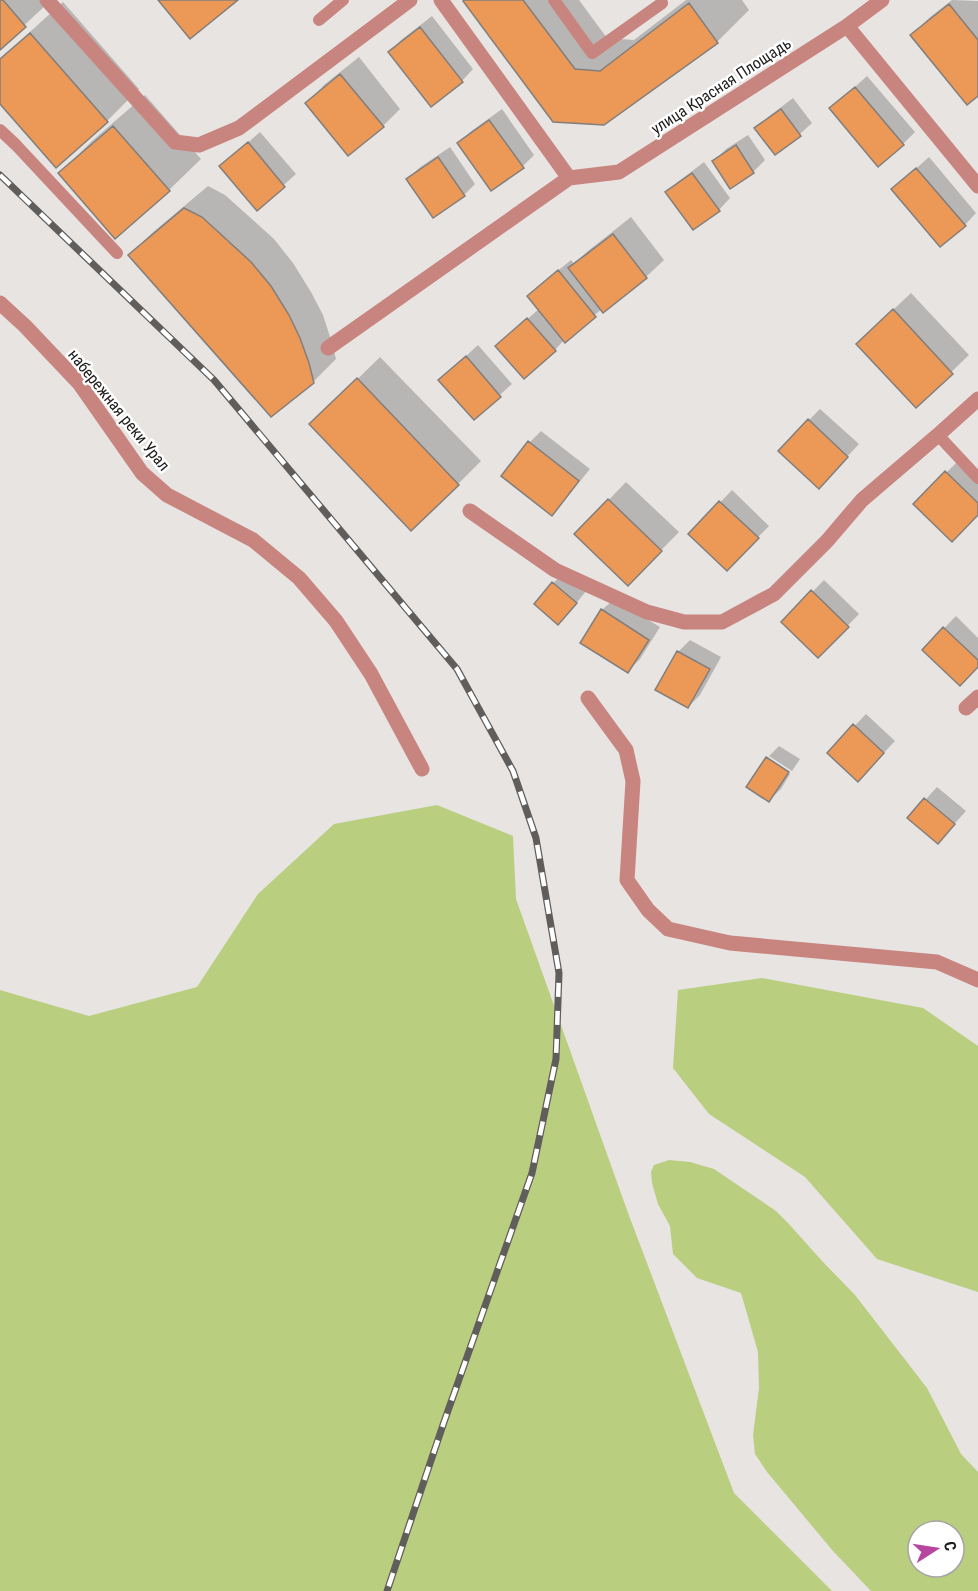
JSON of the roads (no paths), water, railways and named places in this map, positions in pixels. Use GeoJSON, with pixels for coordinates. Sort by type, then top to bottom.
{"type":"FeatureCollection","features":[{"type":"Feature","properties":{"kind":"street"},"geometry":{"type":"LineString","coordinates":[[47,0],[175,142],[199,146],[239,128],[410,0]]}},
{"type":"Feature","properties":{"kind":"street"},"geometry":{"type":"LineString","coordinates":[[441,0],[569,178]]}},
{"type":"Feature","properties":{"kind":"street","name":"улица Красная Площадь"},"geometry":{"type":"LineString","coordinates":[[328,348],[569,178],[619,172],[847,26],[882,0]]}},
{"type":"Feature","properties":{"kind":"street"},"geometry":{"type":"LineString","coordinates":[[847,26],[978,186]]}},
{"type":"Feature","properties":{"kind":"street","name":"набережная реки Урал"},"geometry":{"type":"LineString","coordinates":[[0,303],[79,383],[142,473],[167,495],[253,540],[299,578],[336,621],[371,674],[423,769]]}},
{"type":"Feature","properties":{"kind":"street"},"geometry":{"type":"LineString","coordinates":[[470,511],[555,570],[647,612],[684,622],[722,622],[774,594],[827,542],[862,500],[978,399]]}},
{"type":"Feature","properties":{"kind":"street"},"geometry":{"type":"LineString","coordinates":[[588,698],[626,750],[633,781],[627,880],[648,910],[668,929],[730,944],[937,963],[978,980]]}},
{"type":"Feature","properties":{"kind":"lane"},"geometry":{"type":"LineString","coordinates":[[319,20],[343,0]]}},
{"type":"Feature","properties":{"kind":"lane"},"geometry":{"type":"LineString","coordinates":[[554,0],[592,53],[662,3]]}},
{"type":"Feature","properties":{"kind":"lane"},"geometry":{"type":"LineString","coordinates":[[0,130],[117,253]]}},
{"type":"Feature","properties":{"kind":"lane"},"geometry":{"type":"LineString","coordinates":[[938,435],[978,478]]}},
{"type":"Feature","properties":{"kind":"railway"},"geometry":{"type":"LineString","coordinates":[[0,175],[214,380],[457,669],[513,771],[536,838],[559,973],[556,1059],[532,1173],[387,1591]]}}]}
